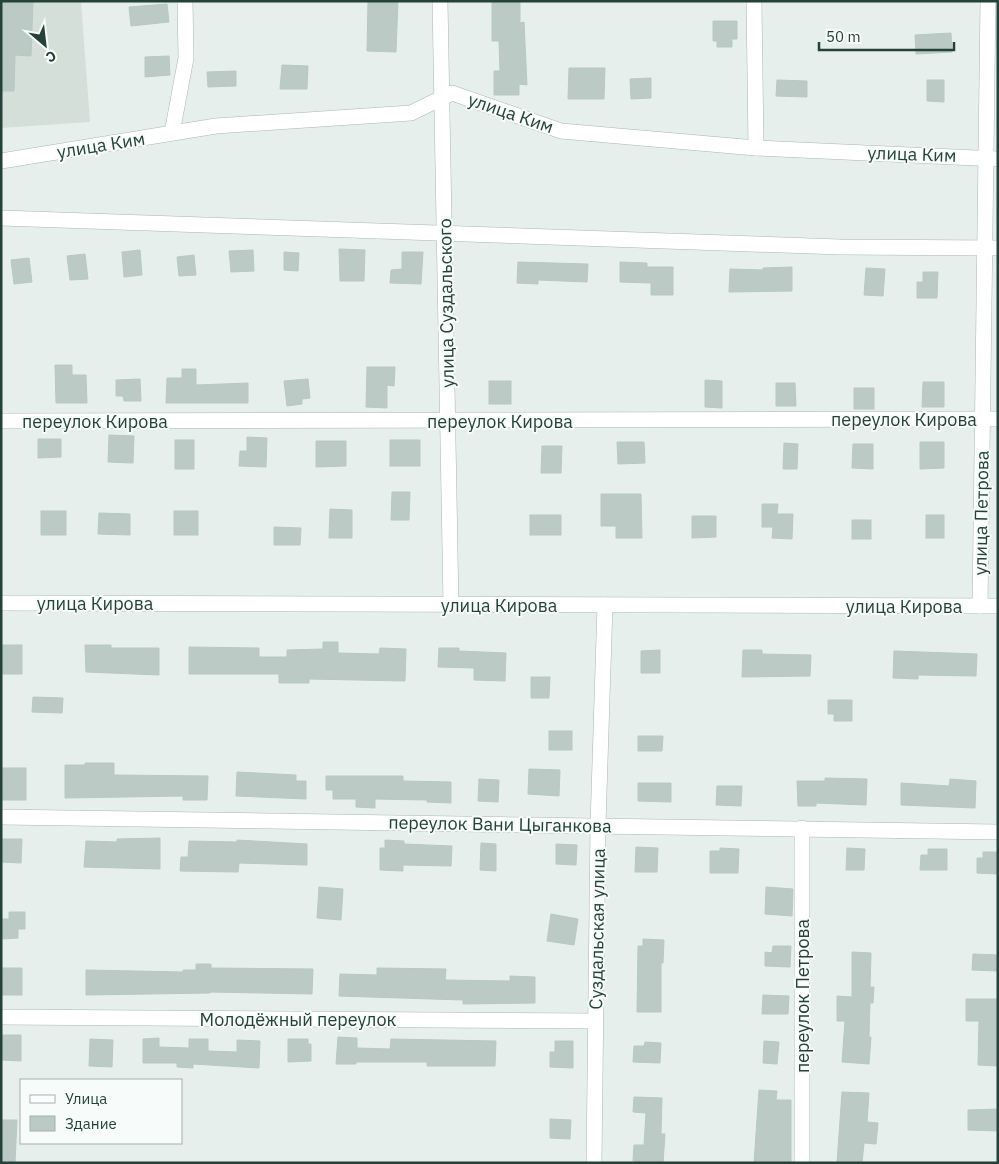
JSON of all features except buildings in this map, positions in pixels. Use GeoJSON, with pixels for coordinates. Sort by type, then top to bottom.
{"type":"FeatureCollection","features":[{"type":"Feature","properties":{"kind":"street"},"geometry":{"type":"LineString","coordinates":[[172,133],[186,58],[185,1]]}},
{"type":"Feature","properties":{"kind":"street","name":"улица Суздальского"},"geometry":{"type":"LineString","coordinates":[[440,1],[451,605]]}},
{"type":"Feature","properties":{"kind":"street"},"geometry":{"type":"LineString","coordinates":[[754,1],[756,148]]}},
{"type":"Feature","properties":{"kind":"street","name":"улица Петрова"},"geometry":{"type":"LineString","coordinates":[[980,606],[990,419],[992,158],[988,1]]}},
{"type":"Feature","properties":{"kind":"street","name":"улица Ким"},"geometry":{"type":"LineString","coordinates":[[1,161],[216,126],[411,113],[452,93],[561,130],[756,148],[992,158]]}},
{"type":"Feature","properties":{"kind":"street"},"geometry":{"type":"LineString","coordinates":[[1,218],[830,246],[991,248]]}},
{"type":"Feature","properties":{"kind":"street","name":"переулок Кирова"},"geometry":{"type":"LineString","coordinates":[[1,421],[990,419]]}},
{"type":"Feature","properties":{"kind":"street","name":"улица Кирова"},"geometry":{"type":"LineString","coordinates":[[1,603],[998,606]]}},
{"type":"Feature","properties":{"kind":"street","name":"Суздальская улица"},"geometry":{"type":"LineString","coordinates":[[594,1163],[598,825],[605,606]]}},
{"type":"Feature","properties":{"kind":"street","name":"переулок Вани Цыганкова"},"geometry":{"type":"LineString","coordinates":[[1,817],[998,832]]}},
{"type":"Feature","properties":{"kind":"street","name":"переулок Петрова"},"geometry":{"type":"LineString","coordinates":[[802,828],[802,1163]]}},
{"type":"Feature","properties":{"kind":"street","name":"Молодёжный переулок"},"geometry":{"type":"LineString","coordinates":[[1,1017],[596,1022]]}},
{"type":"Feature","properties":{"kind":"shaded area"},"geometry":{"type":"Polygon","coordinates":[[[1,1],[81,1],[90,122],[1,128],[1,1]]]}}]}
